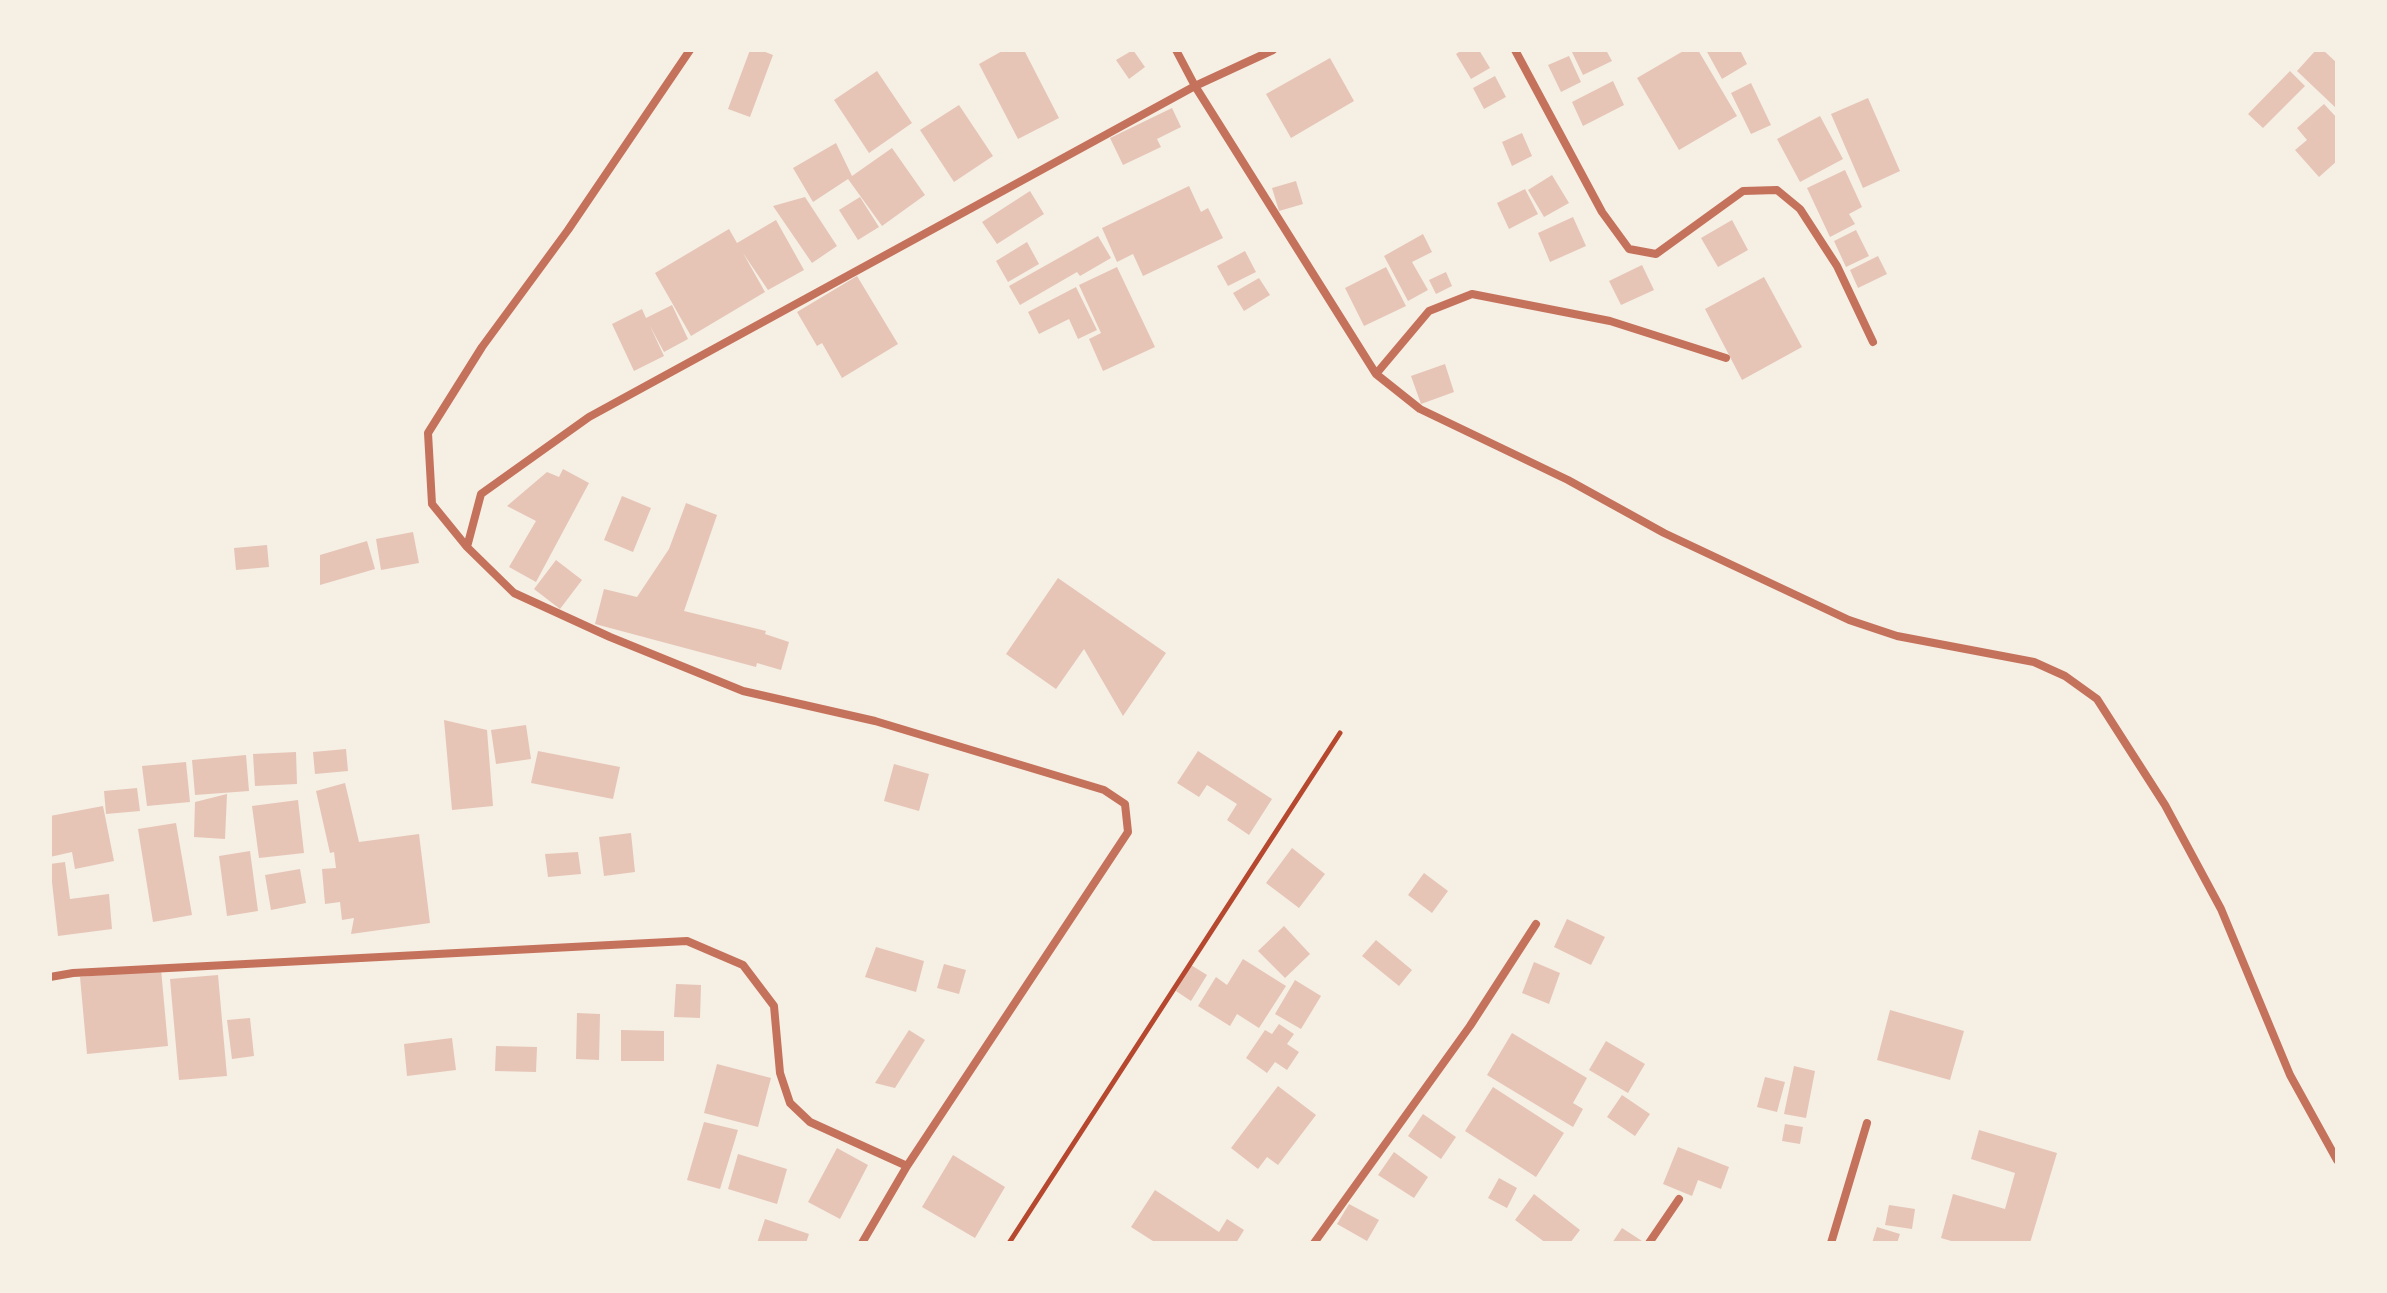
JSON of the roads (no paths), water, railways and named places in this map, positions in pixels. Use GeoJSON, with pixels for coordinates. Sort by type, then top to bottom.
{"type":"FeatureCollection","features":[{"type":"Feature","properties":{"kind":"street"},"geometry":{"type":"LineString","coordinates":[[690,50],[568,230],[482,347],[428,433],[432,504],[467,547],[514,593],[610,637],[743,691],[875,721],[1104,790],[1125,804],[1128,832],[907,1166],[862,1243]]}},
{"type":"Feature","properties":{"kind":"street"},"geometry":{"type":"LineString","coordinates":[[1176,50],[1195,86],[1376,374],[1420,409],[1568,480],[1664,533],[1849,620],[1897,636],[2034,662],[2065,676],[2097,699],[2165,805],[2221,909],[2290,1075],[2337,1160]]}},
{"type":"Feature","properties":{"kind":"street"},"geometry":{"type":"LineString","coordinates":[[467,547],[481,494],[589,417],[1195,86],[1273,50]]}},
{"type":"Feature","properties":{"kind":"street"},"geometry":{"type":"LineString","coordinates":[[1515,50],[1602,212],[1629,249],[1656,254],[1743,191],[1777,190],[1800,209],[1837,266],[1873,342]]}},
{"type":"Feature","properties":{"kind":"street"},"geometry":{"type":"LineString","coordinates":[[1376,374],[1429,311],[1472,294],[1610,321],[1726,358]]}},
{"type":"Feature","properties":{"kind":"street"},"geometry":{"type":"LineString","coordinates":[[1314,1243],[1470,1026],[1536,924]]}},
{"type":"Feature","properties":{"kind":"street"},"geometry":{"type":"LineString","coordinates":[[50,977],[73,973],[687,941],[743,965],[774,1006],[780,1073],[790,1103],[810,1122],[907,1166]]}},
{"type":"Feature","properties":{"kind":"street"},"geometry":{"type":"LineString","coordinates":[[1831,1243],[1867,1123]]}},
{"type":"Feature","properties":{"kind":"street"},"geometry":{"type":"LineString","coordinates":[[1649,1243],[1679,1199]]}}]}
